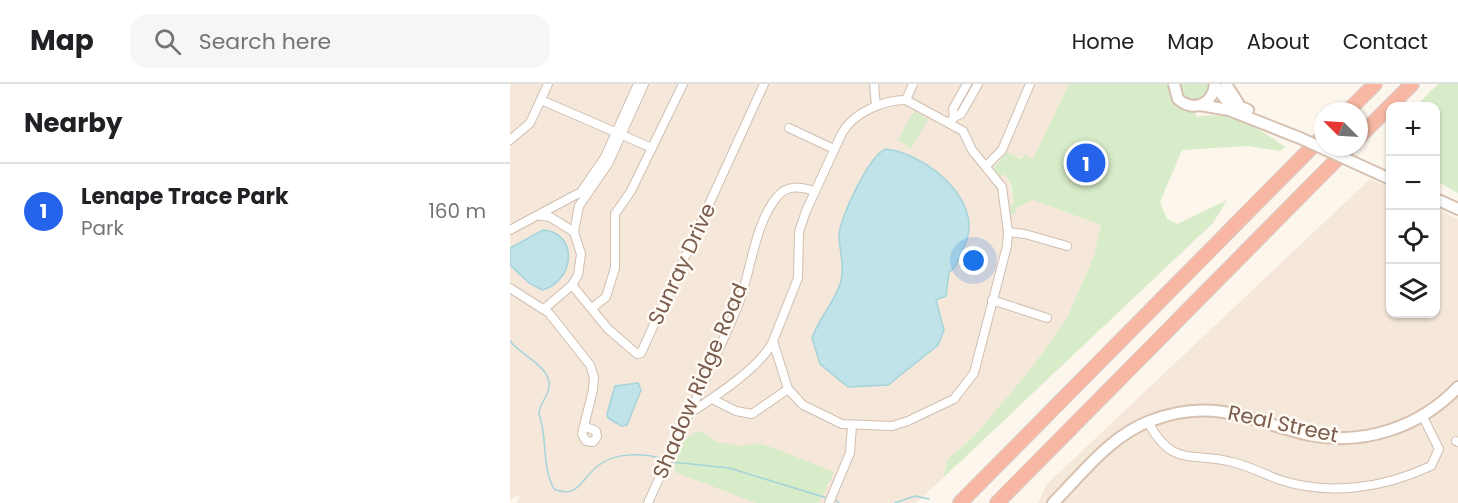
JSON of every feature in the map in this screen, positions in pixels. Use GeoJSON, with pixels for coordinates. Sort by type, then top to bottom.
{"type":"FeatureCollection","features":[{"type":"Feature","properties":{"kind":"highway"},"geometry":{"type":"LineString","coordinates":[[1357,102],[1375,84]]}},
{"type":"Feature","properties":{"kind":"highway"},"geometry":{"type":"LineString","coordinates":[[1368,128],[1412,84]]}},
{"type":"Feature","properties":{"kind":"highway"},"geometry":{"type":"LineString","coordinates":[[960,503],[1314,145]]}},
{"type":"Feature","properties":{"kind":"highway"},"geometry":{"type":"LineString","coordinates":[[997,503],[1340,156]]}},
{"type":"Feature","properties":{"kind":"street"},"geometry":{"type":"LineString","coordinates":[[510,140],[530,123],[548,84]]}},
{"type":"Feature","properties":{"kind":"street"},"geometry":{"type":"LineString","coordinates":[[544,309],[572,285],[581,262],[574,232],[579,206],[608,164],[638,84]]}},
{"type":"Feature","properties":{"kind":"street"},"geometry":{"type":"LineString","coordinates":[[510,230],[579,194],[600,166],[619,134],[644,84]]}},
{"type":"Feature","properties":{"kind":"street"},"geometry":{"type":"LineString","coordinates":[[592,308],[606,297],[615,268],[615,216],[631,191],[683,84]]}},
{"type":"Feature","properties":{"kind":"street","name":"Sunray Drive"},"geometry":{"type":"LineString","coordinates":[[572,285],[613,335],[637,354],[640,353],[764,84]]}},
{"type":"Feature","properties":{"kind":"street"},"geometry":{"type":"LineString","coordinates":[[874,84],[876,106]]}},
{"type":"Feature","properties":{"kind":"street"},"geometry":{"type":"LineString","coordinates":[[906,100],[913,84]]}},
{"type":"Feature","properties":{"kind":"street"},"geometry":{"type":"LineString","coordinates":[[952,120],[953,109],[968,84]]}},
{"type":"Feature","properties":{"kind":"street"},"geometry":{"type":"LineString","coordinates":[[952,120],[961,114],[978,84]]}},
{"type":"Feature","properties":{"kind":"street"},"geometry":{"type":"LineString","coordinates":[[986,166],[1002,150],[1030,84]]}},
{"type":"Feature","properties":{"kind":"street"},"geometry":{"type":"LineString","coordinates":[[1200,105],[1210,98],[1219,85]]}},
{"type":"Feature","properties":{"kind":"street"},"geometry":{"type":"LineString","coordinates":[[1219,85],[1223,97],[1242,108],[1277,127],[1386,177]]}},
{"type":"Feature","properties":{"kind":"street"},"geometry":{"type":"LineString","coordinates":[[1173,86],[1185,104],[1229,110],[1277,127]]}},
{"type":"Feature","properties":{"kind":"street"},"geometry":{"type":"LineString","coordinates":[[541,100],[652,148]]}},
{"type":"Feature","properties":{"kind":"street"},"geometry":{"type":"LineString","coordinates":[[688,414],[712,399],[765,355],[773,341],[796,285],[799,232],[814,191],[849,123],[885,102],[906,100],[952,120],[963,131],[972,150],[1003,190],[1008,232],[1007,246],[977,367],[954,399],[900,424],[842,424],[803,405],[788,389],[773,341]]}},
{"type":"Feature","properties":{"kind":"street"},"geometry":{"type":"LineString","coordinates":[[789,128],[834,149]]}},
{"type":"Feature","properties":{"kind":"street","name":"Shadow Ridge Road"},"geometry":{"type":"LineString","coordinates":[[648,503],[736,309],[751,252],[774,201],[782,192],[793,187],[814,191]]}},
{"type":"Feature","properties":{"kind":"street"},"geometry":{"type":"LineString","coordinates":[[1440,201],[1458,209]]}},
{"type":"Feature","properties":{"kind":"street"},"geometry":{"type":"LineString","coordinates":[[539,216],[549,217],[574,232]]}},
{"type":"Feature","properties":{"kind":"street"},"geometry":{"type":"LineString","coordinates":[[1008,232],[1025,234],[1066,246]]}},
{"type":"Feature","properties":{"kind":"street"},"geometry":{"type":"LineString","coordinates":[[510,288],[544,309],[565,330],[592,370],[593,390],[584,426]]}},
{"type":"Feature","properties":{"kind":"street"},"geometry":{"type":"LineString","coordinates":[[992,300],[1047,318]]}},
{"type":"Feature","properties":{"kind":"street","name":"Real Street"},"geometry":{"type":"LineString","coordinates":[[1053,503],[1113,442],[1148,422],[1184,411],[1209,410],[1236,413],[1308,434],[1343,438],[1389,431],[1423,417],[1458,387]]}},
{"type":"Feature","properties":{"kind":"street"},"geometry":{"type":"LineString","coordinates":[[712,399],[736,411],[752,414],[788,389]]}},
{"type":"Feature","properties":{"kind":"street"},"geometry":{"type":"LineString","coordinates":[[1148,422],[1167,448],[1184,456],[1220,459],[1280,480],[1345,488],[1392,482],[1431,466],[1439,449],[1423,417]]}},
{"type":"Feature","properties":{"kind":"street"},"geometry":{"type":"LineString","coordinates":[[829,503],[850,453],[852,425]]}},
{"type":"Feature","properties":{"kind":"shaded area"},"geometry":{"type":"Polygon","coordinates":[[[510,84],[1069,84],[1033,160],[1004,153],[993,169],[1000,177],[1005,174],[1008,179],[1014,204],[1009,205],[1015,213],[1016,208],[1033,200],[1101,225],[1094,256],[1067,318],[1030,370],[975,435],[948,459],[943,478],[916,503],[517,503],[520,495],[510,499],[510,84]]]}},
{"type":"Feature","properties":{"kind":"shaded area"},"geometry":{"type":"Polygon","coordinates":[[[1370,179],[1386,186],[1386,318],[1440,318],[1440,210],[1458,219],[1458,503],[1038,503],[1046,485],[1370,179]]]}},
{"type":"Feature","properties":{"kind":"green space"},"geometry":{"type":"Polygon","coordinates":[[[1069,84],[1168,84],[1175,94],[1192,108],[1197,117],[1220,116],[1244,122],[1285,147],[1280,151],[1248,146],[1182,150],[1160,202],[1167,219],[1177,224],[1227,200],[1213,223],[943,478],[948,459],[975,435],[1030,370],[1067,318],[1094,256],[1101,225],[1033,200],[1016,208],[1015,214],[1010,214],[1008,205],[1014,204],[1011,185],[1005,174],[1000,177],[993,169],[1006,152],[1022,159],[1024,155],[1033,159],[1069,84]]]}},
{"type":"Feature","properties":{"kind":"green space"},"geometry":{"type":"Polygon","coordinates":[[[1178,84],[1210,84],[1206,95],[1195,102],[1183,97],[1178,84]]]}},
{"type":"Feature","properties":{"kind":"green space"},"geometry":{"type":"Polygon","coordinates":[[[1438,84],[1458,84],[1458,193],[1440,183],[1440,102],[1420,102],[1438,84]]]}},
{"type":"Feature","properties":{"kind":"green space"},"geometry":{"type":"Polygon","coordinates":[[[914,111],[928,119],[911,149],[898,140],[914,111]]]}},
{"type":"Feature","properties":{"kind":"green space"},"geometry":{"type":"Polygon","coordinates":[[[700,431],[717,442],[740,446],[758,443],[834,472],[819,503],[756,503],[675,472],[680,447],[688,437],[700,431]]]}},
{"type":"Feature","properties":{"kind":"water"},"geometry":{"type":"Polygon","coordinates":[[[886,149],[920,161],[950,184],[968,216],[968,233],[956,265],[949,272],[946,296],[936,300],[944,330],[938,345],[888,385],[848,387],[820,364],[812,338],[841,281],[839,235],[845,215],[864,174],[879,153],[886,149]]]}},
{"type":"Feature","properties":{"kind":"water"},"geometry":{"type":"Polygon","coordinates":[[[543,230],[555,233],[563,240],[568,258],[561,278],[542,290],[529,283],[510,265],[510,248],[543,230]]]}},
{"type":"Feature","properties":{"kind":"water"},"geometry":{"type":"Polygon","coordinates":[[[638,383],[641,390],[627,425],[621,426],[608,418],[607,414],[615,386],[638,383]]]}},
{"type":"Feature","properties":{"kind":"waterway"},"geometry":{"type":"LineString","coordinates":[[510,341],[541,367],[549,380],[548,391],[539,414],[547,471],[554,489],[569,492],[579,486],[599,465],[614,458],[639,455],[664,459]]}},
{"type":"Feature","properties":{"kind":"waterway"},"geometry":{"type":"LineString","coordinates":[[672,462],[729,468],[827,498]]}},
{"type":"Feature","properties":{"kind":"waterway"},"geometry":{"type":"LineString","coordinates":[[895,503],[915,496],[929,499]]}},
{"type":"Feature","properties":{"kind":"waterway"},"geometry":{"type":"LineString","coordinates":[[836,500],[839,503]]}},
{"type":"Feature","properties":{"kind":"place","name":"Lenape Trace Park"},"geometry":{"type":"Point","coordinates":[1086,163]}}]}
